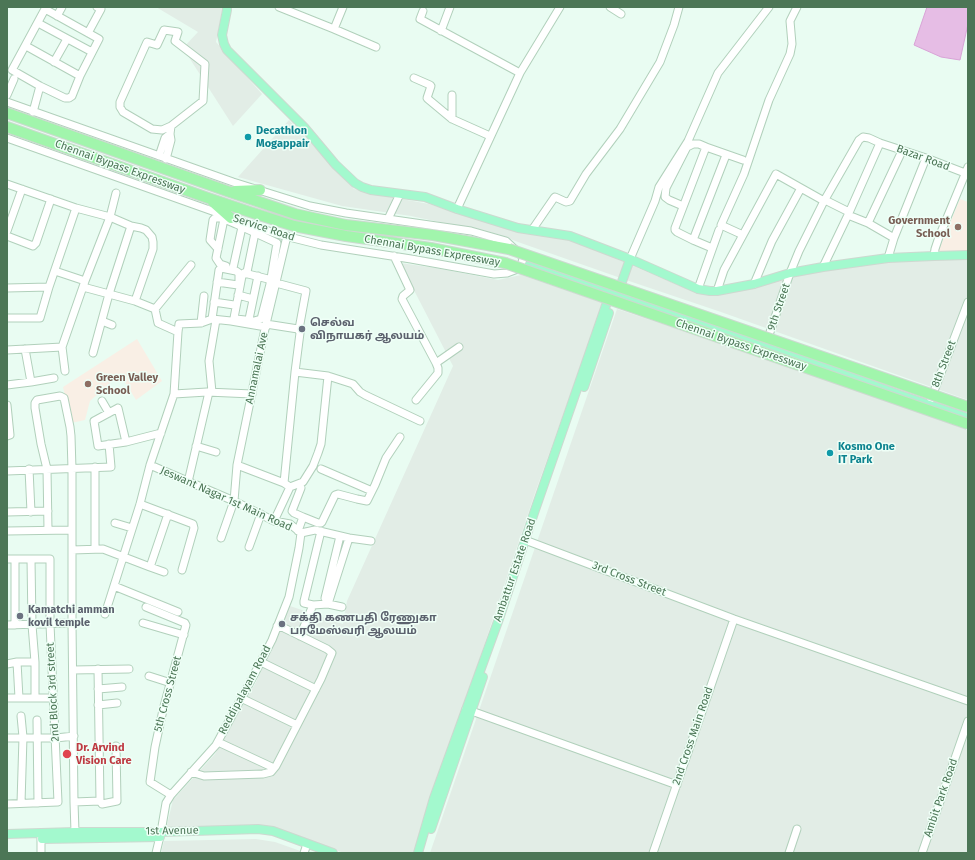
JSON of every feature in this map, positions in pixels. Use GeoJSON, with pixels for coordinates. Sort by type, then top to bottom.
{"type":"FeatureCollection","features":[{"type":"Feature","properties":{"kind":"highway","name":"Chennai Bypass Expressway"},"geometry":{"type":"LineString","coordinates":[[7,113],[295,214],[346,225],[433,234],[509,249],[968,407]]}},
{"type":"Feature","properties":{"kind":"highway","name":"Chennai Bypass Expressway"},"geometry":{"type":"LineString","coordinates":[[7,127],[208,198],[294,226],[346,236],[431,248],[506,263],[968,424]]}},
{"type":"Feature","properties":{"kind":"highway"},"geometry":{"type":"LineString","coordinates":[[227,191],[260,190]]}},
{"type":"Feature","properties":{"kind":"highway"},"geometry":{"type":"LineString","coordinates":[[208,198],[228,218]]}},
{"type":"Feature","properties":{"kind":"main road"},"geometry":{"type":"LineString","coordinates":[[228,8],[222,36],[227,50],[304,127],[335,164],[355,183],[362,187],[371,190],[425,197],[457,209],[518,228],[570,236],[630,259],[698,289],[710,291],[754,284],[790,273],[823,267],[888,258],[968,255]]}},
{"type":"Feature","properties":{"kind":"main road","name":"Ambattur Estate Road"},"geometry":{"type":"LineString","coordinates":[[424,853],[468,710],[500,616],[608,311],[630,259]]}},
{"type":"Feature","properties":{"kind":"main road"},"geometry":{"type":"LineString","coordinates":[[522,261],[766,343],[930,402],[968,418]]}},
{"type":"Feature","properties":{"kind":"main road"},"geometry":{"type":"LineString","coordinates":[[930,402],[968,411]]}},
{"type":"Feature","properties":{"kind":"main road","name":"Ambattur Estate Road"},"geometry":{"type":"LineString","coordinates":[[418,853],[434,798],[468,710]]}},
{"type":"Feature","properties":{"kind":"main road","name":"1st Avenue"},"geometry":{"type":"LineString","coordinates":[[7,839],[76,835],[161,835],[258,829],[273,831],[319,853]]}},
{"type":"Feature","properties":{"kind":"main road","name":"1st Avenue"},"geometry":{"type":"LineString","coordinates":[[7,834],[41,836]]}},
{"type":"Feature","properties":{"kind":"main road","name":"1st Avenue"},"geometry":{"type":"LineString","coordinates":[[306,848],[333,853]]}},
{"type":"Feature","properties":{"kind":"street"},"geometry":{"type":"LineString","coordinates":[[57,16],[62,7]]}},
{"type":"Feature","properties":{"kind":"street"},"geometry":{"type":"LineString","coordinates":[[88,33],[101,9],[97,7]]}},
{"type":"Feature","properties":{"kind":"street"},"geometry":{"type":"LineString","coordinates":[[279,7],[376,47]]}},
{"type":"Feature","properties":{"kind":"street"},"geometry":{"type":"LineString","coordinates":[[334,29],[343,7]]}},
{"type":"Feature","properties":{"kind":"street"},"geometry":{"type":"LineString","coordinates":[[441,31],[450,7]]}},
{"type":"Feature","properties":{"kind":"street"},"geometry":{"type":"LineString","coordinates":[[457,209],[520,73],[560,7]]}},
{"type":"Feature","properties":{"kind":"street"},"geometry":{"type":"LineString","coordinates":[[610,7],[620,14]]}},
{"type":"Feature","properties":{"kind":"street"},"geometry":{"type":"LineString","coordinates":[[532,230],[555,197],[566,202],[570,200],[586,174],[620,128],[660,62],[679,7]]}},
{"type":"Feature","properties":{"kind":"street"},"geometry":{"type":"LineString","coordinates":[[630,259],[655,201],[659,187],[688,141],[718,73],[769,7]]}},
{"type":"Feature","properties":{"kind":"street"},"geometry":{"type":"LineString","coordinates":[[743,235],[721,226],[744,174],[769,100],[790,54],[792,44],[790,21],[797,7]]}},
{"type":"Feature","properties":{"kind":"street"},"geometry":{"type":"LineString","coordinates":[[45,9],[57,16],[99,40],[80,76],[72,96],[69,98],[40,86],[12,70],[45,9]]}},
{"type":"Feature","properties":{"kind":"street"},"geometry":{"type":"LineString","coordinates":[[423,11],[420,19],[520,73]]}},
{"type":"Feature","properties":{"kind":"street"},"geometry":{"type":"LineString","coordinates":[[38,23],[92,52]]}},
{"type":"Feature","properties":{"kind":"street"},"geometry":{"type":"LineString","coordinates":[[162,158],[165,138],[171,130],[203,101],[205,64],[175,41],[178,32],[164,30],[157,45],[147,42],[120,102],[120,107],[123,112],[152,129],[171,130]]}},
{"type":"Feature","properties":{"kind":"street"},"geometry":{"type":"LineString","coordinates":[[54,62],[67,39]]}},
{"type":"Feature","properties":{"kind":"street"},"geometry":{"type":"LineString","coordinates":[[26,46],[80,76]]}},
{"type":"Feature","properties":{"kind":"street"},"geometry":{"type":"LineString","coordinates":[[414,78],[430,84],[431,86],[427,98],[452,118],[490,136]]}},
{"type":"Feature","properties":{"kind":"street"},"geometry":{"type":"LineString","coordinates":[[7,95],[14,79]]}},
{"type":"Feature","properties":{"kind":"street"},"geometry":{"type":"LineString","coordinates":[[33,112],[40,86]]}},
{"type":"Feature","properties":{"kind":"street"},"geometry":{"type":"LineString","coordinates":[[452,95],[452,118]]}},
{"type":"Feature","properties":{"kind":"street"},"geometry":{"type":"LineString","coordinates":[[7,102],[162,158],[310,206],[346,213],[471,231],[506,241],[521,255],[522,261]]}},
{"type":"Feature","properties":{"kind":"street","name":"Bazar Road"},"geometry":{"type":"LineString","coordinates":[[825,201],[859,140],[863,137],[902,151],[967,170]]}},
{"type":"Feature","properties":{"kind":"street","name":"Service Road"},"geometry":{"type":"LineString","coordinates":[[7,138],[228,218],[321,245],[394,256],[494,274],[507,273],[520,268],[522,261]]}},
{"type":"Feature","properties":{"kind":"street"},"geometry":{"type":"LineString","coordinates":[[823,267],[880,143]]}},
{"type":"Feature","properties":{"kind":"street"},"geometry":{"type":"LineString","coordinates":[[683,206],[669,200],[665,196],[666,188],[687,147],[693,144],[698,144],[743,160]]}},
{"type":"Feature","properties":{"kind":"street"},"geometry":{"type":"LineString","coordinates":[[706,147],[675,230],[712,248]]}},
{"type":"Feature","properties":{"kind":"street"},"geometry":{"type":"LineString","coordinates":[[868,224],[902,151]]}},
{"type":"Feature","properties":{"kind":"street"},"geometry":{"type":"LineString","coordinates":[[693,240],[726,155]]}},
{"type":"Feature","properties":{"kind":"street"},"geometry":{"type":"LineString","coordinates":[[888,258],[894,238],[926,158]]}},
{"type":"Feature","properties":{"kind":"street"},"geometry":{"type":"LineString","coordinates":[[934,256],[939,237],[967,170]]}},
{"type":"Feature","properties":{"kind":"street"},"geometry":{"type":"LineString","coordinates":[[717,291],[724,270],[776,174],[894,238]]}},
{"type":"Feature","properties":{"kind":"street"},"geometry":{"type":"LineString","coordinates":[[7,184],[146,230],[152,237],[153,248],[135,301]]}},
{"type":"Feature","properties":{"kind":"street"},"geometry":{"type":"LineString","coordinates":[[754,284],[772,241],[801,188]]}},
{"type":"Feature","properties":{"kind":"street"},"geometry":{"type":"LineString","coordinates":[[7,231],[22,189]]}},
{"type":"Feature","properties":{"kind":"street"},"geometry":{"type":"LineString","coordinates":[[65,371],[62,347],[110,217],[116,193]]}},
{"type":"Feature","properties":{"kind":"street"},"geometry":{"type":"LineString","coordinates":[[388,219],[400,194]]}},
{"type":"Feature","properties":{"kind":"street"},"geometry":{"type":"LineString","coordinates":[[7,236],[33,246],[36,243],[51,199]]}},
{"type":"Feature","properties":{"kind":"street","name":"9th Street"},"geometry":{"type":"LineString","coordinates":[[766,343],[799,251],[825,201]]}},
{"type":"Feature","properties":{"kind":"street"},"geometry":{"type":"LineString","coordinates":[[7,318],[40,318],[76,208]]}},
{"type":"Feature","properties":{"kind":"street"},"geometry":{"type":"LineString","coordinates":[[218,249],[210,240],[213,220],[215,218],[228,218],[242,227],[281,245]]}},
{"type":"Feature","properties":{"kind":"street"},"geometry":{"type":"LineString","coordinates":[[228,218],[216,258],[220,264],[306,291],[299,329],[300,332],[295,372],[287,485],[274,521]]}},
{"type":"Feature","properties":{"kind":"street"},"geometry":{"type":"LineString","coordinates":[[94,353],[109,294],[131,226]]}},
{"type":"Feature","properties":{"kind":"street"},"geometry":{"type":"LineString","coordinates":[[233,268],[242,227]]}},
{"type":"Feature","properties":{"kind":"street"},"geometry":{"type":"LineString","coordinates":[[698,289],[719,230]]}},
{"type":"Feature","properties":{"kind":"street"},"geometry":{"type":"LineString","coordinates":[[247,272],[255,233]]}},
{"type":"Feature","properties":{"kind":"street","name":"Annamalai Ave"},"geometry":{"type":"LineString","coordinates":[[221,538],[234,501],[237,465],[281,245],[287,236]]}},
{"type":"Feature","properties":{"kind":"street"},"geometry":{"type":"LineString","coordinates":[[394,256],[410,290],[403,296],[402,299],[438,368],[438,373],[416,400]]}},
{"type":"Feature","properties":{"kind":"street"},"geometry":{"type":"LineString","coordinates":[[155,309],[192,265]]}},
{"type":"Feature","properties":{"kind":"street"},"geometry":{"type":"LineString","coordinates":[[188,482],[211,392],[209,362],[218,270],[221,268],[239,273],[231,320]]}},
{"type":"Feature","properties":{"kind":"street"},"geometry":{"type":"LineString","coordinates":[[55,271],[109,294],[135,301],[155,309]]}},
{"type":"Feature","properties":{"kind":"street"},"geometry":{"type":"LineString","coordinates":[[155,309],[158,323],[178,328],[200,323],[213,318],[248,322],[261,320],[270,280],[244,273],[242,276],[234,318],[248,322],[266,326],[299,329]]}},
{"type":"Feature","properties":{"kind":"street"},"geometry":{"type":"LineString","coordinates":[[248,322],[258,276]]}},
{"type":"Feature","properties":{"kind":"street"},"geometry":{"type":"LineString","coordinates":[[217,282],[238,285]]}},
{"type":"Feature","properties":{"kind":"street"},"geometry":{"type":"LineString","coordinates":[[7,288],[49,287]]}},
{"type":"Feature","properties":{"kind":"street"},"geometry":{"type":"LineString","coordinates":[[238,295],[266,299]]}},
{"type":"Feature","properties":{"kind":"street"},"geometry":{"type":"LineString","coordinates":[[200,323],[204,296]]}},
{"type":"Feature","properties":{"kind":"street"},"geometry":{"type":"LineString","coordinates":[[214,302],[234,305]]}},
{"type":"Feature","properties":{"kind":"street","name":"8th Street"},"geometry":{"type":"LineString","coordinates":[[930,402],[968,302]]}},
{"type":"Feature","properties":{"kind":"street"},"geometry":{"type":"LineString","coordinates":[[102,321],[112,325]]}},
{"type":"Feature","properties":{"kind":"street"},"geometry":{"type":"LineString","coordinates":[[105,614],[124,557],[150,465],[174,394],[178,328]]}},
{"type":"Feature","properties":{"kind":"street"},"geometry":{"type":"LineString","coordinates":[[436,362],[459,346]]}},
{"type":"Feature","properties":{"kind":"street"},"geometry":{"type":"LineString","coordinates":[[7,350],[62,347]]}},
{"type":"Feature","properties":{"kind":"street"},"geometry":{"type":"LineString","coordinates":[[25,349],[31,382]]}},
{"type":"Feature","properties":{"kind":"street"},"geometry":{"type":"LineString","coordinates":[[295,372],[328,376],[353,384],[365,395],[420,421]]}},
{"type":"Feature","properties":{"kind":"street"},"geometry":{"type":"LineString","coordinates":[[237,465],[287,485],[303,482],[313,466],[321,444],[328,376]]}},
{"type":"Feature","properties":{"kind":"street"},"geometry":{"type":"LineString","coordinates":[[7,385],[54,378]]}},
{"type":"Feature","properties":{"kind":"street"},"geometry":{"type":"LineString","coordinates":[[174,394],[211,392],[252,394]]}},
{"type":"Feature","properties":{"kind":"street"},"geometry":{"type":"LineString","coordinates":[[48,530],[47,469],[41,444],[35,403],[37,400],[60,396],[64,398],[70,427],[72,469],[72,623],[74,802],[76,835]]}},
{"type":"Feature","properties":{"kind":"street"},"geometry":{"type":"LineString","coordinates":[[102,401],[109,413]]}},
{"type":"Feature","properties":{"kind":"street"},"geometry":{"type":"LineString","coordinates":[[7,405],[10,435],[7,436]]}},
{"type":"Feature","properties":{"kind":"street"},"geometry":{"type":"LineString","coordinates":[[126,442],[118,408],[94,421],[98,446],[126,442],[161,433]]}},
{"type":"Feature","properties":{"kind":"street"},"geometry":{"type":"LineString","coordinates":[[301,488],[292,511],[294,514],[318,523],[321,523],[335,495],[338,494],[365,501],[368,499],[372,491],[386,458],[400,437]]}},
{"type":"Feature","properties":{"kind":"street"},"geometry":{"type":"LineString","coordinates":[[7,471],[111,467],[109,444]]}},
{"type":"Feature","properties":{"kind":"street"},"geometry":{"type":"LineString","coordinates":[[196,446],[216,452]]}},
{"type":"Feature","properties":{"kind":"street","name":"Jeswant Nagar 1st Main Road"},"geometry":{"type":"LineString","coordinates":[[150,465],[234,501],[274,521],[290,524],[299,532]]}},
{"type":"Feature","properties":{"kind":"street"},"geometry":{"type":"LineString","coordinates":[[95,468],[95,549]]}},
{"type":"Feature","properties":{"kind":"street"},"geometry":{"type":"LineString","coordinates":[[29,469],[31,512]]}},
{"type":"Feature","properties":{"kind":"street"},"geometry":{"type":"LineString","coordinates":[[321,469],[372,491]]}},
{"type":"Feature","properties":{"kind":"street"},"geometry":{"type":"LineString","coordinates":[[140,504],[192,523],[194,526],[182,570]]}},
{"type":"Feature","properties":{"kind":"street"},"geometry":{"type":"LineString","coordinates":[[7,512],[48,511]]}},
{"type":"Feature","properties":{"kind":"street"},"geometry":{"type":"LineString","coordinates":[[150,567],[168,514]]}},
{"type":"Feature","properties":{"kind":"street"},"geometry":{"type":"LineString","coordinates":[[249,547],[261,514]]}},
{"type":"Feature","properties":{"kind":"street","name":"Reddipalayam Road"},"geometry":{"type":"LineString","coordinates":[[156,853],[161,835],[166,803],[171,795],[218,742],[261,662],[278,626],[289,597],[299,548],[299,532],[303,517]]}},
{"type":"Feature","properties":{"kind":"street"},"geometry":{"type":"LineString","coordinates":[[115,523],[132,528]]}},
{"type":"Feature","properties":{"kind":"street"},"geometry":{"type":"LineString","coordinates":[[7,531],[72,530]]}},
{"type":"Feature","properties":{"kind":"street"},"geometry":{"type":"LineString","coordinates":[[321,531],[304,603],[342,607]]}},
{"type":"Feature","properties":{"kind":"street"},"geometry":{"type":"LineString","coordinates":[[299,532],[321,531],[349,538],[371,541]]}},
{"type":"Feature","properties":{"kind":"street"},"geometry":{"type":"LineString","coordinates":[[326,605],[340,536]]}},
{"type":"Feature","properties":{"kind":"street"},"geometry":{"type":"LineString","coordinates":[[326,605],[349,538]]}},
{"type":"Feature","properties":{"kind":"street","name":"3rd Cross Street"},"geometry":{"type":"LineString","coordinates":[[527,540],[734,619],[968,701]]}},
{"type":"Feature","properties":{"kind":"street"},"geometry":{"type":"LineString","coordinates":[[72,550],[103,549],[164,572]]}},
{"type":"Feature","properties":{"kind":"street"},"geometry":{"type":"LineString","coordinates":[[16,625],[11,559],[31,559],[32,625],[36,662],[35,698]]}},
{"type":"Feature","properties":{"kind":"street","name":"2nd Block 3rd street"},"geometry":{"type":"LineString","coordinates":[[31,559],[50,559],[50,624],[58,802],[38,803]]}},
{"type":"Feature","properties":{"kind":"street"},"geometry":{"type":"LineString","coordinates":[[114,586],[178,612]]}},
{"type":"Feature","properties":{"kind":"street"},"geometry":{"type":"LineString","coordinates":[[300,636],[313,605]]}},
{"type":"Feature","properties":{"kind":"street"},"geometry":{"type":"LineString","coordinates":[[143,623],[184,635],[186,627],[185,623],[146,607]]}},
{"type":"Feature","properties":{"kind":"street","name":"2nd Cross Main Road"},"geometry":{"type":"LineString","coordinates":[[653,853],[734,619]]}},
{"type":"Feature","properties":{"kind":"street"},"geometry":{"type":"LineString","coordinates":[[7,625],[72,623]]}},
{"type":"Feature","properties":{"kind":"street"},"geometry":{"type":"LineString","coordinates":[[191,772],[204,776],[263,774],[271,772],[276,766],[328,665],[332,654],[327,649],[278,626]]}},
{"type":"Feature","properties":{"kind":"street","name":"5th Cross Street"},"geometry":{"type":"LineString","coordinates":[[171,795],[150,782],[155,747],[184,635]]}},
{"type":"Feature","properties":{"kind":"street"},"geometry":{"type":"LineString","coordinates":[[7,664],[17,662],[36,662]]}},
{"type":"Feature","properties":{"kind":"street"},"geometry":{"type":"LineString","coordinates":[[17,662],[19,698]]}},
{"type":"Feature","properties":{"kind":"street"},"geometry":{"type":"LineString","coordinates":[[261,662],[316,689]]}},
{"type":"Feature","properties":{"kind":"street"},"geometry":{"type":"LineString","coordinates":[[73,670],[129,668]]}},
{"type":"Feature","properties":{"kind":"street"},"geometry":{"type":"LineString","coordinates":[[98,669],[100,801]]}},
{"type":"Feature","properties":{"kind":"street"},"geometry":{"type":"LineString","coordinates":[[149,676],[171,683]]}},
{"type":"Feature","properties":{"kind":"street"},"geometry":{"type":"LineString","coordinates":[[98,688],[122,687]]}},
{"type":"Feature","properties":{"kind":"street"},"geometry":{"type":"LineString","coordinates":[[7,698],[53,698]]}},
{"type":"Feature","properties":{"kind":"street"},"geometry":{"type":"LineString","coordinates":[[241,698],[297,725]]}},
{"type":"Feature","properties":{"kind":"street"},"geometry":{"type":"LineString","coordinates":[[98,704],[117,703]]}},
{"type":"Feature","properties":{"kind":"street"},"geometry":{"type":"LineString","coordinates":[[468,710],[677,784]]}},
{"type":"Feature","properties":{"kind":"street"},"geometry":{"type":"LineString","coordinates":[[21,716],[23,737],[21,804]]}},
{"type":"Feature","properties":{"kind":"street"},"geometry":{"type":"LineString","coordinates":[[7,804],[38,803],[37,720]]}},
{"type":"Feature","properties":{"kind":"street","name":"Ambit Park Road"},"geometry":{"type":"LineString","coordinates":[[922,853],[968,721]]}},
{"type":"Feature","properties":{"kind":"street"},"geometry":{"type":"LineString","coordinates":[[7,738],[56,738],[74,736]]}},
{"type":"Feature","properties":{"kind":"street"},"geometry":{"type":"LineString","coordinates":[[218,742],[274,768]]}},
{"type":"Feature","properties":{"kind":"street"},"geometry":{"type":"LineString","coordinates":[[74,802],[100,801],[102,804],[117,801],[116,746]]}},
{"type":"Feature","properties":{"kind":"street"},"geometry":{"type":"LineString","coordinates":[[789,853],[797,829]]}},
{"type":"Feature","properties":{"kind":"street"},"geometry":{"type":"LineString","coordinates":[[41,836],[41,853]]}},
{"type":"Feature","properties":{"kind":"shaded area"},"geometry":{"type":"Polygon","coordinates":[[[156,7],[223,7],[216,42],[262,94],[233,126],[183,48],[198,32],[156,7]]]}},
{"type":"Feature","properties":{"kind":"shaded area"},"geometry":{"type":"Polygon","coordinates":[[[927,7],[968,7],[968,24],[960,60],[941,57],[914,45],[927,7]]]}},
{"type":"Feature","properties":{"kind":"shaded area"},"geometry":{"type":"Polygon","coordinates":[[[289,120],[354,189],[429,204],[491,224],[577,242],[687,289],[712,295],[751,288],[810,273],[887,262],[968,258],[968,400],[500,235],[411,216],[342,206],[238,177],[289,120]]]}},
{"type":"Feature","properties":{"kind":"shaded area","name":"Government School"},"geometry":{"type":"Polygon","coordinates":[[[960,199],[968,202],[968,251],[938,252],[960,199]]]}},
{"type":"Feature","properties":{"kind":"shaded area"},"geometry":{"type":"Polygon","coordinates":[[[400,263],[436,268],[498,280],[521,275],[603,303],[535,493],[432,801],[413,853],[344,853],[272,828],[252,825],[166,829],[173,800],[215,754],[256,682],[290,606],[343,624],[347,601],[453,366],[400,263]]]}},
{"type":"Feature","properties":{"kind":"shaded area"},"geometry":{"type":"Polygon","coordinates":[[[617,309],[768,359],[968,430],[968,853],[430,853],[617,309]]]}},
{"type":"Feature","properties":{"kind":"shaded area","name":"Green Valley School"},"geometry":{"type":"Polygon","coordinates":[[[137,339],[162,381],[136,400],[120,374],[90,401],[85,420],[71,423],[63,387],[137,339]]]}},
{"type":"Feature","properties":{"kind":"shaded area"},"geometry":{"type":"Polygon","coordinates":[[[256,839],[275,842],[306,853],[161,853],[164,841],[256,839]]]}},
{"type":"Feature","properties":{"kind":"place","name":"Decathlon Mogappair"},"geometry":{"type":"Point","coordinates":[248,137]}},
{"type":"Feature","properties":{"kind":"place","name":"Government School"},"geometry":{"type":"Point","coordinates":[958,227]}},
{"type":"Feature","properties":{"kind":"place","name":"செல்வ விநாயகர் ஆலயம்"},"geometry":{"type":"Point","coordinates":[302,329]}},
{"type":"Feature","properties":{"kind":"place","name":"Green Valley School"},"geometry":{"type":"Point","coordinates":[88,384]}},
{"type":"Feature","properties":{"kind":"place","name":"Kosmo One IT Park"},"geometry":{"type":"Point","coordinates":[830,453]}},
{"type":"Feature","properties":{"kind":"place","name":"Kamatchi amman kovil temple"},"geometry":{"type":"Point","coordinates":[20,616]}},
{"type":"Feature","properties":{"kind":"place","name":"சக்தி கணபதி ரேணுகா பரமேஸ்வரி ஆலயம்"},"geometry":{"type":"Point","coordinates":[282,624]}},
{"type":"Feature","properties":{"kind":"place","name":"Dr. Arvind Vision Care"},"geometry":{"type":"Point","coordinates":[67,754]}}]}
